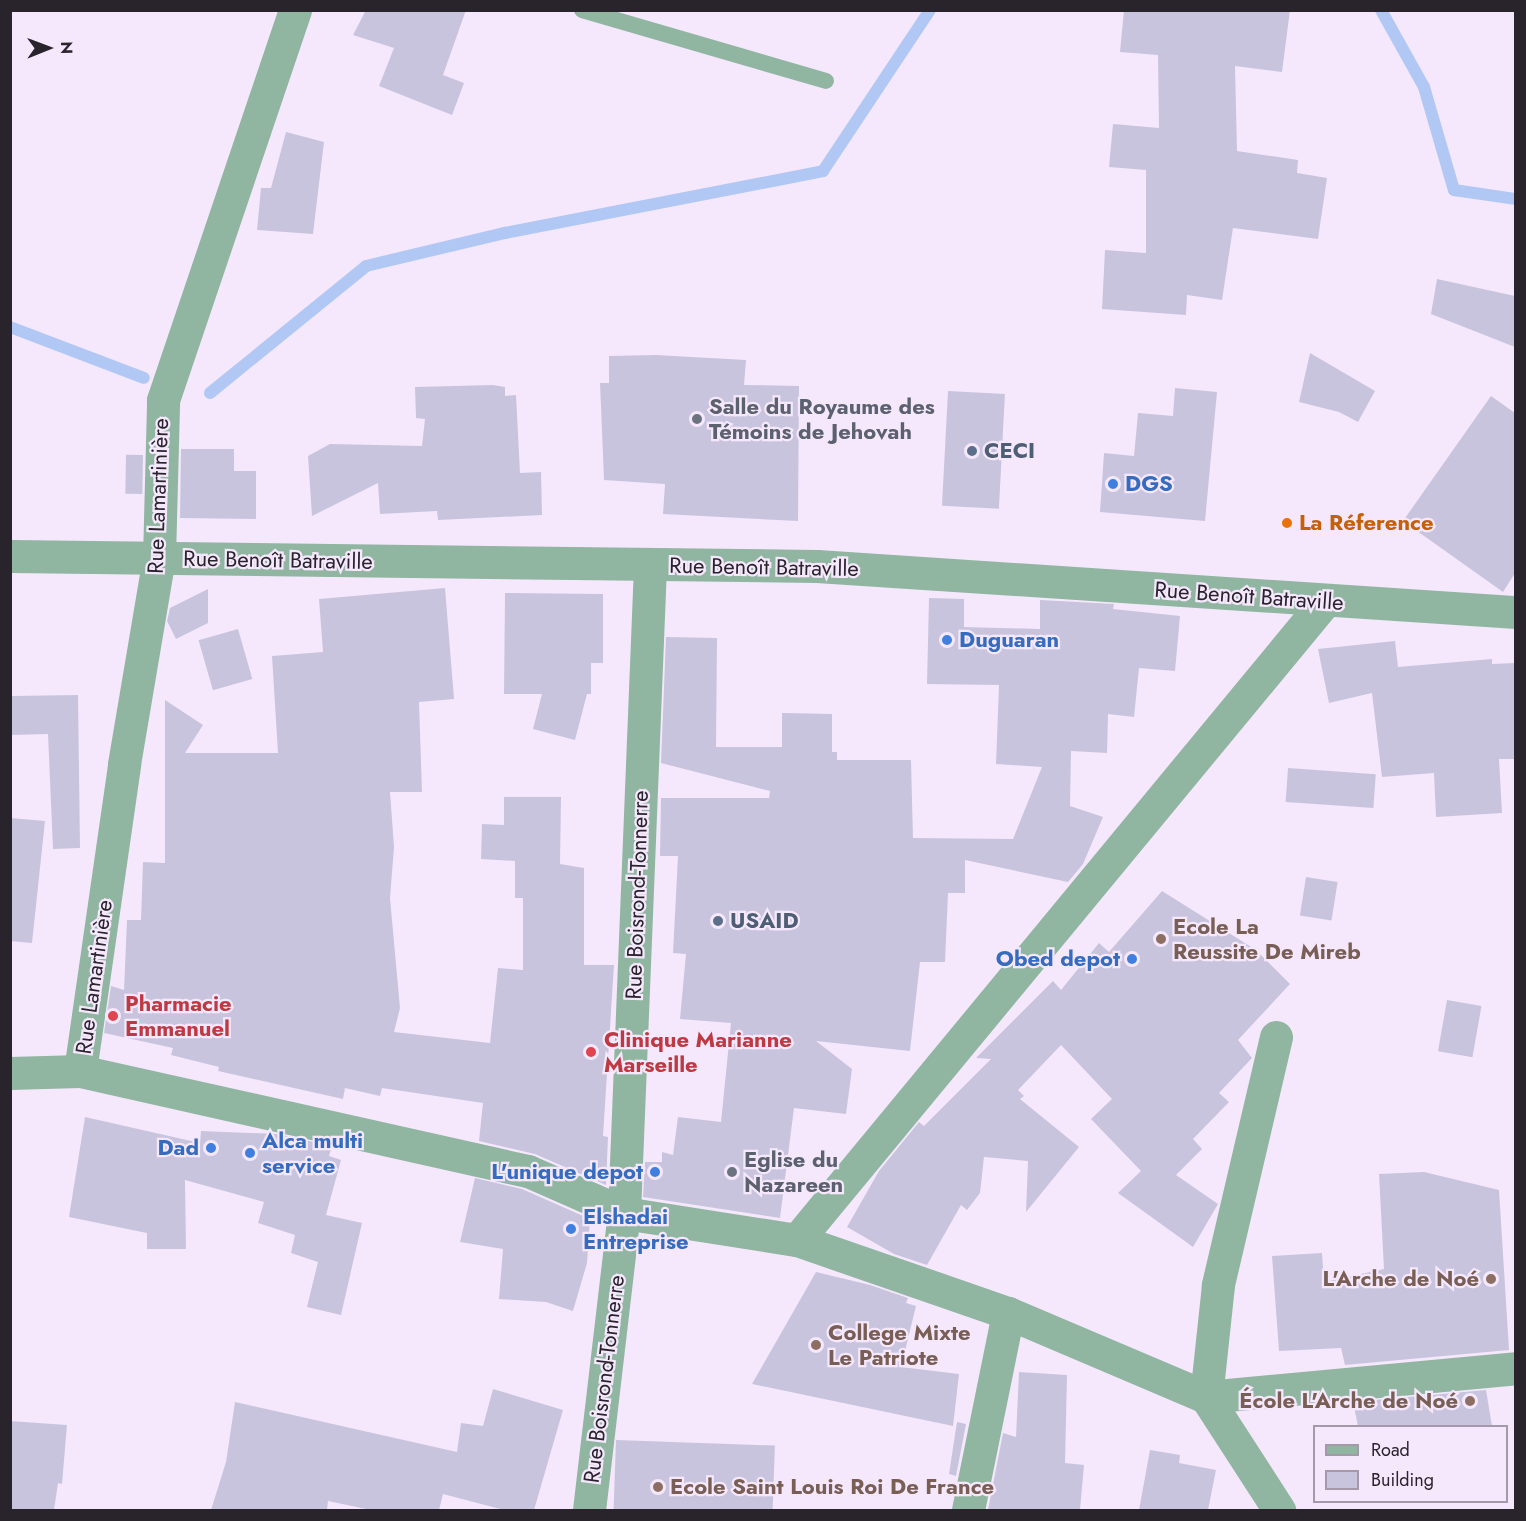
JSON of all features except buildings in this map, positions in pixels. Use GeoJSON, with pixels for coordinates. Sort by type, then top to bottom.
{"type":"FeatureCollection","features":[{"type":"Feature","properties":{"kind":"street","name":"Rue Lamartinière"},"geometry":{"type":"LineString","coordinates":[[80,1071],[124,764],[159,558],[163,400],[295,10]]}},
{"type":"Feature","properties":{"kind":"street","name":"Rue Benoît Batraville"},"geometry":{"type":"LineString","coordinates":[[10,556],[817,566],[1515,612]]}},
{"type":"Feature","properties":{"kind":"street","name":"Rue Boisrond-Tonnerre"},"geometry":{"type":"LineString","coordinates":[[589,1510],[624,1213],[650,565]]}},
{"type":"Feature","properties":{"kind":"street"},"geometry":{"type":"LineString","coordinates":[[797,1240],[1325,601]]}},
{"type":"Feature","properties":{"kind":"street"},"geometry":{"type":"LineString","coordinates":[[1270,1505],[1206,1397],[1218,1285],[1276,1037]]}},
{"type":"Feature","properties":{"kind":"street"},"geometry":{"type":"LineString","coordinates":[[10,1073],[80,1071],[528,1171],[624,1213],[797,1240],[1008,1313],[1206,1397],[1515,1368]]}},
{"type":"Feature","properties":{"kind":"street"},"geometry":{"type":"LineString","coordinates":[[968,1510],[1008,1313]]}},
{"type":"Feature","properties":{"kind":"lane"},"geometry":{"type":"LineString","coordinates":[[582,10],[826,81]]}},
{"type":"Feature","properties":{"kind":"waterway"},"geometry":{"type":"LineString","coordinates":[[210,393],[366,266],[505,233],[823,171],[930,10]]}},
{"type":"Feature","properties":{"kind":"waterway"},"geometry":{"type":"LineString","coordinates":[[1381,10],[1424,87],[1454,190],[1516,199]]}},
{"type":"Feature","properties":{"kind":"waterway"},"geometry":{"type":"LineString","coordinates":[[10,327],[144,378]]}},
{"type":"Feature","properties":{"kind":"place","name":"Salle du Royaume des Témoins de Jehovah"},"geometry":{"type":"Point","coordinates":[697,419]}},
{"type":"Feature","properties":{"kind":"place","name":"CECI"},"geometry":{"type":"Point","coordinates":[972,451]}},
{"type":"Feature","properties":{"kind":"place","name":"DGS"},"geometry":{"type":"Point","coordinates":[1113,484]}},
{"type":"Feature","properties":{"kind":"place","name":"La Réference"},"geometry":{"type":"Point","coordinates":[1287,523]}},
{"type":"Feature","properties":{"kind":"place","name":"Duguaran"},"geometry":{"type":"Point","coordinates":[947,640]}},
{"type":"Feature","properties":{"kind":"place","name":"USAID"},"geometry":{"type":"Point","coordinates":[718,921]}},
{"type":"Feature","properties":{"kind":"place","name":"Ecole La Reussite De Mireb"},"geometry":{"type":"Point","coordinates":[1161,939]}},
{"type":"Feature","properties":{"kind":"place","name":"Obed depot"},"geometry":{"type":"Point","coordinates":[1132,959]}},
{"type":"Feature","properties":{"kind":"place","name":"Pharmacie Emmanuel"},"geometry":{"type":"Point","coordinates":[113,1016]}},
{"type":"Feature","properties":{"kind":"place","name":"Clinique Marianne Marseille"},"geometry":{"type":"Point","coordinates":[591,1052]}},
{"type":"Feature","properties":{"kind":"place","name":"Dad"},"geometry":{"type":"Point","coordinates":[211,1148]}},
{"type":"Feature","properties":{"kind":"place","name":"Alca multi service"},"geometry":{"type":"Point","coordinates":[250,1153]}},
{"type":"Feature","properties":{"kind":"place","name":"L'unique depot"},"geometry":{"type":"Point","coordinates":[655,1172]}},
{"type":"Feature","properties":{"kind":"place","name":"Eglise du Nazareen"},"geometry":{"type":"Point","coordinates":[732,1172]}},
{"type":"Feature","properties":{"kind":"place","name":"Elshadai Entreprise"},"geometry":{"type":"Point","coordinates":[571,1229]}},
{"type":"Feature","properties":{"kind":"place","name":"L'Arche de Noé"},"geometry":{"type":"Point","coordinates":[1491,1279]}},
{"type":"Feature","properties":{"kind":"place","name":"College Mixte Le Patriote"},"geometry":{"type":"Point","coordinates":[816,1345]}},
{"type":"Feature","properties":{"kind":"place","name":"École L'Arche de Noé"},"geometry":{"type":"Point","coordinates":[1470,1401]}},
{"type":"Feature","properties":{"kind":"place","name":"Ecole Saint Louis Roi De France"},"geometry":{"type":"Point","coordinates":[658,1487]}}]}
